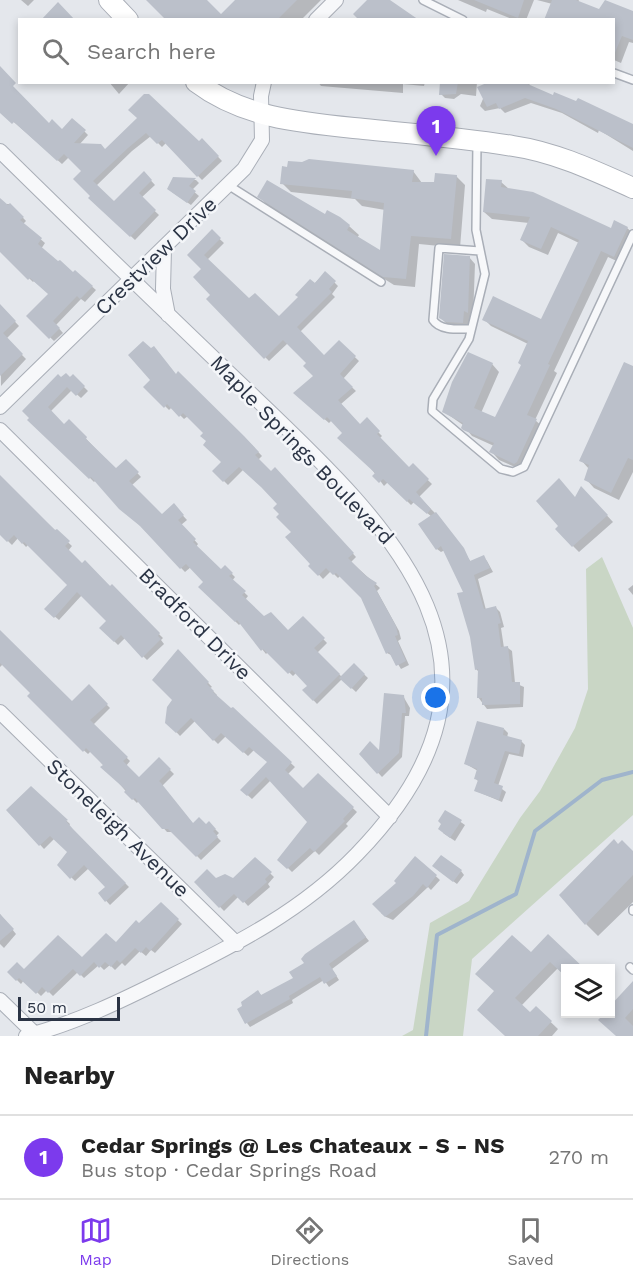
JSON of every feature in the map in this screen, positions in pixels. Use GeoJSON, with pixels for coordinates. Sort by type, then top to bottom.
{"type":"FeatureCollection","features":[{"type":"Feature","properties":{"kind":"main road"},"geometry":{"type":"LineString","coordinates":[[109,0],[126,18]]}},
{"type":"Feature","properties":{"kind":"main road"},"geometry":{"type":"LineString","coordinates":[[199,84],[221,99],[263,115],[305,123],[516,146],[546,154],[633,188]]}},
{"type":"Feature","properties":{"kind":"street"},"geometry":{"type":"LineString","coordinates":[[318,18],[336,0]]}},
{"type":"Feature","properties":{"kind":"street","name":"Crestview Drive"},"geometry":{"type":"LineString","coordinates":[[0,407],[164,249],[228,185],[257,152],[262,140],[261,96],[264,84]]}},
{"type":"Feature","properties":{"kind":"street","name":"Maple Springs Boulevard"},"geometry":{"type":"LineString","coordinates":[[0,151],[294,435],[372,516],[394,545],[419,588],[438,640],[442,684],[434,738],[412,786],[390,817],[343,868],[285,915],[237,944],[122,1001],[32,1035]]}},
{"type":"Feature","properties":{"kind":"street"},"geometry":{"type":"LineString","coordinates":[[164,249],[162,289],[168,315]]}},
{"type":"Feature","properties":{"kind":"street","name":"Bradford Drive"},"geometry":{"type":"LineString","coordinates":[[0,430],[390,817]]}},
{"type":"Feature","properties":{"kind":"street","name":"Stoneleigh Avenue"},"geometry":{"type":"LineString","coordinates":[[0,712],[237,944]]}},
{"type":"Feature","properties":{"kind":"street"},"geometry":{"type":"LineString","coordinates":[[0,1000],[32,1035]]}},
{"type":"Feature","properties":{"kind":"lane"},"geometry":{"type":"LineString","coordinates":[[423,0],[459,18]]}},
{"type":"Feature","properties":{"kind":"lane"},"geometry":{"type":"LineString","coordinates":[[615,73],[633,80]]}},
{"type":"Feature","properties":{"kind":"lane"},"geometry":{"type":"LineString","coordinates":[[477,141],[476,230],[485,274],[469,339],[433,399],[432,411],[501,469],[513,472],[525,467],[633,234]]}},
{"type":"Feature","properties":{"kind":"lane"},"geometry":{"type":"LineString","coordinates":[[228,185],[381,282]]}},
{"type":"Feature","properties":{"kind":"lane"},"geometry":{"type":"LineString","coordinates":[[471,329],[444,328],[433,320],[439,248],[480,251]]}},
{"type":"Feature","properties":{"kind":"green space"},"geometry":{"type":"Polygon","coordinates":[[[602,557],[633,628],[633,815],[472,959],[463,1036],[402,1036],[413,1030],[430,923],[469,901],[520,818],[540,791],[575,728],[588,689],[586,569],[602,557]]]}},
{"type":"Feature","properties":{"kind":"building"},"geometry":{"type":"Polygon","coordinates":[[[146,0],[207,0],[221,14],[235,0],[297,0],[279,18],[164,18],[146,0]]]}},
{"type":"Feature","properties":{"kind":"building"},"geometry":{"type":"Polygon","coordinates":[[[367,0],[390,0],[416,18],[357,18],[353,14],[367,0]]]}},
{"type":"Feature","properties":{"kind":"building"},"geometry":{"type":"Polygon","coordinates":[[[474,0],[524,0],[518,18],[474,0]]]}},
{"type":"Feature","properties":{"kind":"building"},"geometry":{"type":"Polygon","coordinates":[[[552,0],[576,0],[599,9],[605,0],[633,11],[633,40],[622,36],[615,53],[615,18],[545,18],[552,0]]]}},
{"type":"Feature","properties":{"kind":"building"},"geometry":{"type":"Polygon","coordinates":[[[58,2],[73,18],[43,18],[58,2]]]}},
{"type":"Feature","properties":{"kind":"building"},"geometry":{"type":"Polygon","coordinates":[[[0,66],[16,83],[13,86],[49,123],[52,119],[62,129],[72,118],[86,130],[74,143],[101,144],[105,149],[137,118],[128,110],[144,94],[149,94],[199,141],[202,138],[219,156],[197,177],[162,140],[157,144],[146,133],[128,148],[93,181],[114,201],[144,171],[152,180],[139,193],[156,210],[130,237],[88,198],[90,196],[73,179],[81,171],[64,154],[57,161],[14,122],[12,124],[0,113],[0,66]]]}},
{"type":"Feature","properties":{"kind":"building"},"geometry":{"type":"Polygon","coordinates":[[[440,84],[458,84],[456,94],[439,95],[440,84]]]}},
{"type":"Feature","properties":{"kind":"building"},"geometry":{"type":"Polygon","coordinates":[[[484,84],[528,84],[553,95],[554,92],[576,101],[578,98],[633,124],[633,148],[556,109],[525,98],[499,109],[496,103],[487,107],[477,87],[484,84]]]}},
{"type":"Feature","properties":{"kind":"building"},"geometry":{"type":"Polygon","coordinates":[[[309,159],[414,170],[412,182],[434,182],[435,173],[457,175],[451,239],[411,236],[406,279],[383,277],[257,197],[267,180],[325,214],[327,210],[340,217],[350,225],[347,230],[380,250],[384,203],[351,198],[352,191],[280,184],[282,166],[287,167],[288,161],[302,162],[309,159]]]}},
{"type":"Feature","properties":{"kind":"building"},"geometry":{"type":"Polygon","coordinates":[[[173,177],[196,178],[189,186],[196,191],[187,203],[167,189],[173,177]]]}},
{"type":"Feature","properties":{"kind":"building"},"geometry":{"type":"Polygon","coordinates":[[[486,179],[502,180],[501,187],[533,192],[611,228],[614,220],[628,227],[614,257],[601,251],[548,364],[550,365],[527,415],[537,419],[514,464],[489,452],[494,443],[463,430],[461,428],[463,423],[442,412],[452,382],[468,352],[493,363],[474,408],[495,417],[521,365],[518,363],[528,341],[482,320],[493,296],[541,319],[579,240],[551,227],[541,249],[520,240],[530,217],[483,212],[486,179]]]}},
{"type":"Feature","properties":{"kind":"building"},"geometry":{"type":"Polygon","coordinates":[[[0,198],[8,205],[10,203],[24,217],[20,220],[42,238],[38,244],[93,286],[80,299],[77,296],[53,321],[60,328],[49,339],[26,316],[48,294],[30,278],[28,280],[0,252],[0,198]]]}},
{"type":"Feature","properties":{"kind":"building"},"geometry":{"type":"Polygon","coordinates":[[[212,229],[221,238],[204,255],[249,298],[255,293],[279,316],[298,297],[295,295],[310,279],[315,283],[325,271],[336,281],[329,289],[332,292],[297,327],[324,355],[339,340],[356,356],[340,374],[353,387],[338,400],[360,424],[367,417],[380,431],[377,434],[409,467],[413,463],[429,479],[416,492],[431,509],[427,514],[409,499],[407,502],[383,479],[379,483],[372,476],[375,473],[337,438],[342,433],[327,417],[324,420],[293,393],[313,376],[303,366],[306,363],[283,340],[264,359],[206,299],[210,295],[193,277],[201,269],[187,255],[212,229]]]}},
{"type":"Feature","properties":{"kind":"building"},"geometry":{"type":"Polygon","coordinates":[[[444,254],[470,256],[468,313],[464,311],[463,323],[446,322],[439,318],[444,254]]]}},
{"type":"Feature","properties":{"kind":"building"},"geometry":{"type":"Polygon","coordinates":[[[0,304],[16,321],[3,333],[23,354],[0,376],[0,304]]]}},
{"type":"Feature","properties":{"kind":"building"},"geometry":{"type":"Polygon","coordinates":[[[143,341],[151,348],[154,346],[176,374],[178,371],[244,436],[259,452],[255,455],[271,471],[275,467],[354,553],[348,558],[366,576],[377,583],[374,586],[396,626],[398,635],[395,636],[406,661],[396,666],[389,652],[386,654],[361,598],[336,573],[333,575],[326,568],[318,576],[308,566],[310,564],[285,537],[291,532],[276,517],[279,514],[273,508],[277,504],[261,487],[239,467],[223,482],[212,471],[221,462],[203,445],[206,441],[200,436],[203,433],[183,413],[179,417],[167,404],[164,408],[143,387],[150,380],[128,355],[143,341]]]}},
{"type":"Feature","properties":{"kind":"building"},"geometry":{"type":"Polygon","coordinates":[[[624,362],[633,366],[633,460],[628,458],[611,493],[584,480],[589,465],[579,461],[624,362]]]}},
{"type":"Feature","properties":{"kind":"building"},"geometry":{"type":"Polygon","coordinates":[[[66,373],[70,377],[73,374],[85,386],[76,396],[67,387],[48,407],[64,424],[69,419],[116,468],[126,459],[139,472],[129,481],[162,514],[174,503],[184,515],[178,520],[196,539],[193,542],[221,569],[225,565],[233,573],[229,576],[246,591],[242,595],[264,616],[271,612],[288,630],[303,616],[325,638],[314,648],[340,674],[313,701],[302,690],[307,686],[292,670],[288,674],[263,649],[261,651],[237,620],[235,622],[198,587],[203,582],[186,564],[180,569],[140,526],[119,509],[91,477],[89,479],[27,420],[29,418],[22,411],[58,374],[61,377],[66,373]]]}},
{"type":"Feature","properties":{"kind":"building"},"geometry":{"type":"Polygon","coordinates":[[[0,475],[55,530],[57,529],[70,541],[65,546],[82,563],[85,560],[110,586],[112,584],[160,633],[158,636],[161,639],[142,658],[121,635],[114,642],[99,628],[106,621],[77,592],[54,618],[44,609],[67,585],[24,542],[22,544],[14,535],[7,542],[0,535],[0,475]]]}},
{"type":"Feature","properties":{"kind":"building"},"geometry":{"type":"Polygon","coordinates":[[[559,478],[575,497],[581,486],[608,515],[572,547],[555,529],[558,526],[536,501],[559,478]]]}},
{"type":"Feature","properties":{"kind":"building"},"geometry":{"type":"Polygon","coordinates":[[[436,512],[464,548],[470,561],[484,555],[490,568],[474,575],[484,609],[496,606],[501,623],[498,624],[501,647],[508,646],[512,682],[520,682],[520,704],[482,705],[482,698],[477,698],[478,669],[475,670],[470,637],[457,593],[463,592],[441,546],[436,550],[418,524],[436,512]]]}},
{"type":"Feature","properties":{"kind":"building"},"geometry":{"type":"Polygon","coordinates":[[[0,630],[72,701],[89,684],[108,704],[90,720],[128,757],[123,761],[139,777],[159,757],[171,769],[159,781],[193,823],[199,817],[206,824],[209,821],[216,829],[213,831],[218,837],[196,857],[168,829],[162,829],[135,798],[132,800],[124,792],[126,790],[100,767],[103,765],[86,748],[83,752],[27,696],[30,693],[0,663],[0,630]]]}},
{"type":"Feature","properties":{"kind":"building"},"geometry":{"type":"Polygon","coordinates":[[[178,649],[209,682],[207,684],[213,692],[231,708],[233,707],[292,762],[285,770],[303,788],[318,773],[354,807],[343,819],[345,821],[314,852],[310,848],[287,869],[277,860],[307,822],[266,777],[247,796],[240,790],[267,762],[249,747],[243,753],[221,733],[213,741],[191,718],[176,733],[165,723],[167,707],[172,700],[152,680],[178,649]]]}},
{"type":"Feature","properties":{"kind":"building"},"geometry":{"type":"Polygon","coordinates":[[[354,663],[365,674],[351,689],[339,678],[354,663]]]}},
{"type":"Feature","properties":{"kind":"building"},"geometry":{"type":"Polygon","coordinates":[[[384,693],[404,695],[406,713],[402,713],[399,753],[377,774],[359,754],[370,741],[379,750],[384,693]]]}},
{"type":"Feature","properties":{"kind":"building"},"geometry":{"type":"Polygon","coordinates":[[[477,721],[504,728],[503,735],[522,740],[519,754],[505,751],[494,783],[503,786],[499,800],[474,791],[478,780],[474,779],[477,769],[464,764],[477,721]]]}},
{"type":"Feature","properties":{"kind":"building"},"geometry":{"type":"Polygon","coordinates":[[[31,786],[68,820],[66,821],[73,829],[126,883],[105,902],[98,893],[105,887],[84,865],[70,879],[57,865],[67,852],[50,836],[39,846],[6,810],[31,786]]]}},
{"type":"Feature","properties":{"kind":"building"},"geometry":{"type":"Polygon","coordinates":[[[445,810],[462,820],[450,838],[438,829],[441,824],[438,821],[445,810]]]}},
{"type":"Feature","properties":{"kind":"building"},"geometry":{"type":"Polygon","coordinates":[[[614,839],[618,844],[622,840],[633,851],[633,875],[585,925],[559,895],[614,839]]]}},
{"type":"Feature","properties":{"kind":"building"},"geometry":{"type":"Polygon","coordinates":[[[441,855],[462,870],[453,882],[432,866],[441,855]]]}},
{"type":"Feature","properties":{"kind":"building"},"geometry":{"type":"Polygon","coordinates":[[[415,856],[437,875],[427,888],[423,884],[413,896],[385,917],[372,904],[396,883],[394,881],[415,856]]]}},
{"type":"Feature","properties":{"kind":"building"},"geometry":{"type":"Polygon","coordinates":[[[255,857],[272,872],[265,879],[267,882],[243,903],[234,894],[219,908],[194,882],[207,869],[216,878],[225,874],[233,878],[255,857]]]}},
{"type":"Feature","properties":{"kind":"building"},"geometry":{"type":"Polygon","coordinates":[[[161,902],[179,919],[150,951],[146,947],[141,953],[135,948],[120,963],[117,960],[111,967],[105,962],[99,968],[94,962],[80,976],[73,969],[48,993],[42,987],[36,994],[19,978],[16,981],[7,972],[17,962],[24,969],[58,935],[82,957],[106,933],[116,942],[136,920],[139,923],[161,902]]]}},
{"type":"Feature","properties":{"kind":"building"},"geometry":{"type":"Polygon","coordinates":[[[0,914],[14,929],[0,941],[0,914]]]}},
{"type":"Feature","properties":{"kind":"building"},"geometry":{"type":"Polygon","coordinates":[[[354,920],[366,937],[329,964],[337,976],[324,984],[320,977],[289,996],[290,999],[245,1024],[237,1009],[242,1006],[241,1002],[258,990],[261,995],[293,978],[289,972],[304,963],[301,959],[305,954],[354,920]]]}},
{"type":"Feature","properties":{"kind":"building"},"geometry":{"type":"Polygon","coordinates":[[[548,934],[580,964],[561,964],[561,972],[550,962],[515,998],[530,1012],[536,1006],[552,1021],[538,1036],[505,1036],[477,1010],[494,991],[475,974],[512,935],[531,952],[548,934]]]}},
{"type":"Feature","properties":{"kind":"building"},"geometry":{"type":"Polygon","coordinates":[[[633,981],[633,1009],[625,1018],[633,1026],[633,1036],[616,1036],[598,1020],[615,1018],[615,1001],[633,981]]]}},
{"type":"Feature","properties":{"kind":"waterway"},"geometry":{"type":"LineString","coordinates":[[426,1036],[437,935],[516,894],[535,831],[602,780],[633,772]]}},
{"type":"Feature","properties":{"kind":"place","name":"Cedar Springs @ Les Chateaux - S - NS"},"geometry":{"type":"Point","coordinates":[436,156]}}]}
